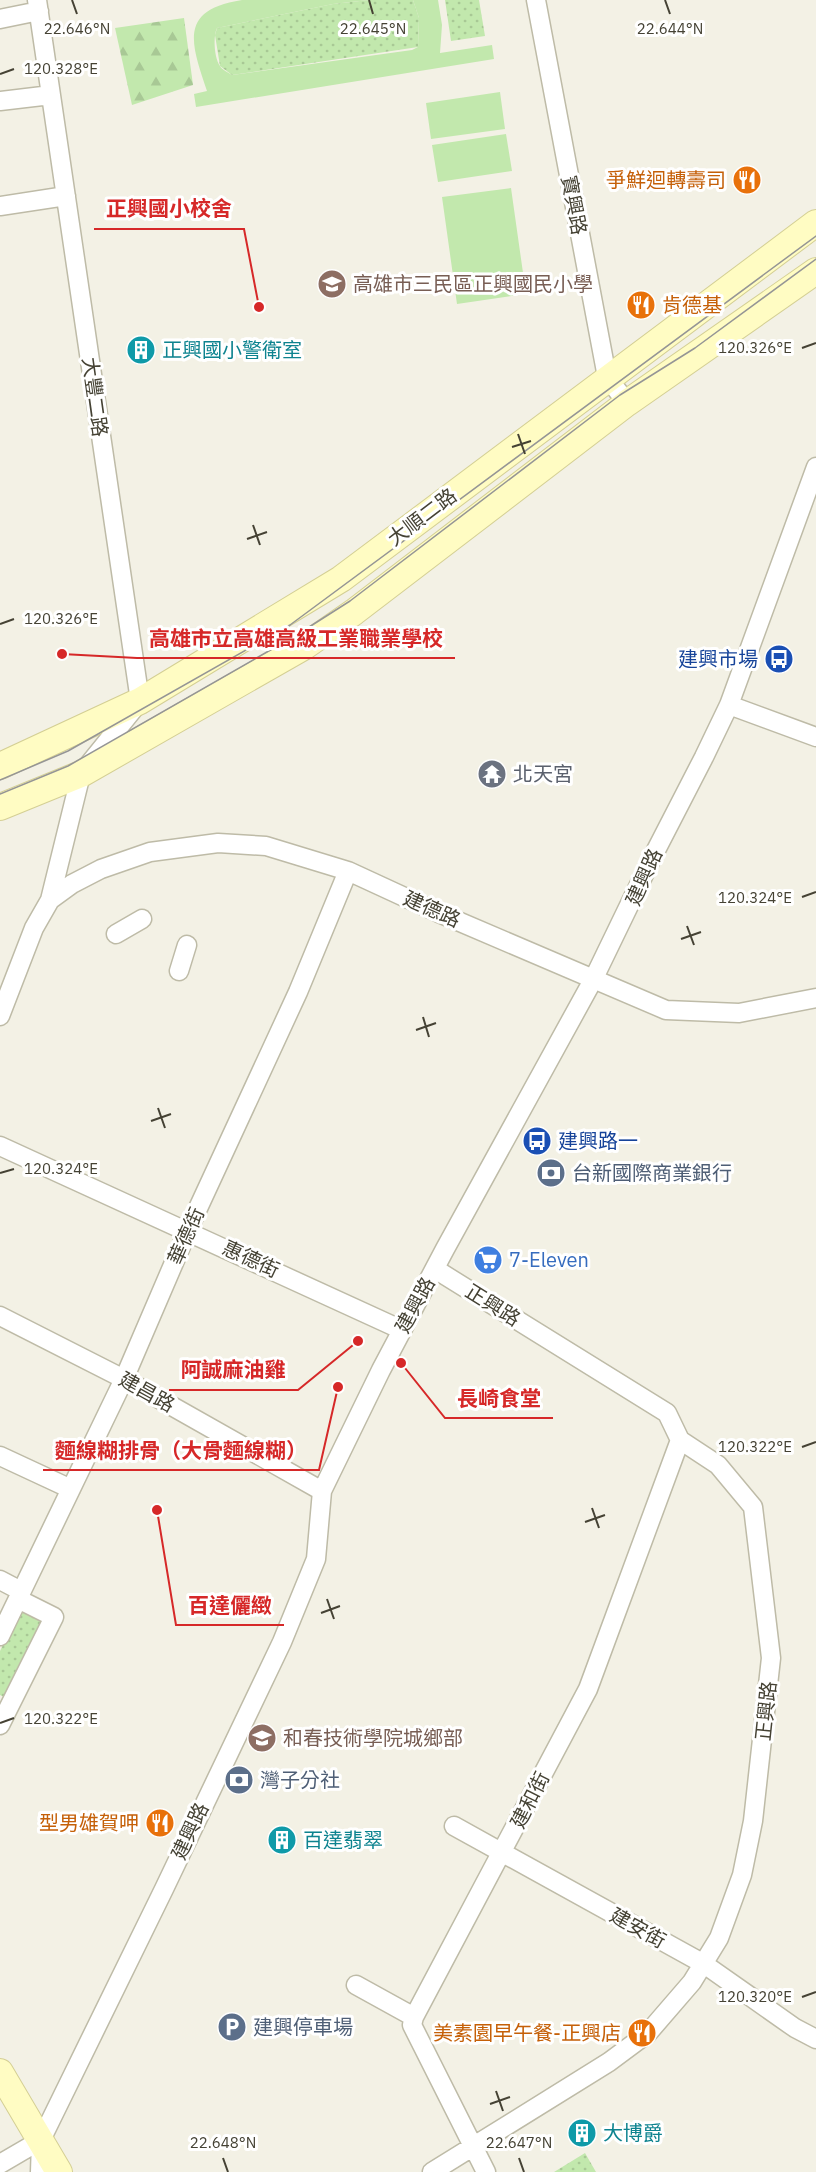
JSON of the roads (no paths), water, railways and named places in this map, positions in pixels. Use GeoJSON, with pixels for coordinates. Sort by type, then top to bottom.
{"type":"FeatureCollection","features":[{"type":"Feature","properties":{"kind":"street","name":"寶興路"},"geometry":{"type":"LineString","coordinates":[[536,0],[607,377],[627,403]]}},
{"type":"Feature","properties":{"kind":"street"},"geometry":{"type":"LineString","coordinates":[[0,19],[38,6]]}},
{"type":"Feature","properties":{"kind":"street","name":"大豐二路"},"geometry":{"type":"LineString","coordinates":[[38,6],[140,701]]}},
{"type":"Feature","properties":{"kind":"street"},"geometry":{"type":"LineString","coordinates":[[0,101],[51,95]]}},
{"type":"Feature","properties":{"kind":"street"},"geometry":{"type":"LineString","coordinates":[[0,206],[66,196]]}},
{"type":"Feature","properties":{"kind":"street","name":"大順二路"},"geometry":{"type":"LineString","coordinates":[[0,766],[140,701],[341,579],[607,377],[816,223]]}},
{"type":"Feature","properties":{"kind":"street","name":"大順二路"},"geometry":{"type":"LineString","coordinates":[[0,807],[81,774],[305,646],[354,612],[627,403],[816,272]]}},
{"type":"Feature","properties":{"kind":"street","name":"建興路"},"geometry":{"type":"LineString","coordinates":[[40,2140],[282,1642],[316,1559],[322,1491],[402,1330],[594,980],[628,912],[633,895],[729,705],[816,467]]}},
{"type":"Feature","properties":{"kind":"street"},"geometry":{"type":"LineString","coordinates":[[81,774],[140,701]]}},
{"type":"Feature","properties":{"kind":"street"},"geometry":{"type":"LineString","coordinates":[[729,705],[816,737]]}},
{"type":"Feature","properties":{"kind":"street","name":"建德路"},"geometry":{"type":"LineString","coordinates":[[0,1016],[34,928],[50,900],[81,774]]}},
{"type":"Feature","properties":{"kind":"street","name":"建德路"},"geometry":{"type":"LineString","coordinates":[[50,900],[72,884],[101,869],[150,852],[218,843],[266,846],[348,871],[666,1010],[739,1012],[816,998]]}},
{"type":"Feature","properties":{"kind":"street","name":"華德街"},"geometry":{"type":"LineString","coordinates":[[0,1636],[124,1379],[188,1230],[298,992],[348,871]]}},
{"type":"Feature","properties":{"kind":"street"},"geometry":{"type":"LineString","coordinates":[[116,934],[142,919]]}},
{"type":"Feature","properties":{"kind":"street"},"geometry":{"type":"LineString","coordinates":[[179,971],[187,945]]}},
{"type":"Feature","properties":{"kind":"street","name":"惠德街"},"geometry":{"type":"LineString","coordinates":[[0,1146],[188,1230],[402,1330]]}},
{"type":"Feature","properties":{"kind":"street","name":"正興路"},"geometry":{"type":"LineString","coordinates":[[432,2172],[609,2062],[648,2033],[692,1982],[704,1964],[719,1938],[742,1875],[753,1821],[771,1658],[753,1507],[718,1466],[680,1440],[667,1413],[435,1269]]}},
{"type":"Feature","properties":{"kind":"street","name":"建昌路"},"geometry":{"type":"LineString","coordinates":[[0,1316],[124,1379],[322,1491]]}},
{"type":"Feature","properties":{"kind":"street","name":"建和街"},"geometry":{"type":"LineString","coordinates":[[414,2017],[588,1689],[680,1440]]}},
{"type":"Feature","properties":{"kind":"street"},"geometry":{"type":"LineString","coordinates":[[0,1456],[71,1490]]}},
{"type":"Feature","properties":{"kind":"street"},"geometry":{"type":"LineString","coordinates":[[0,1580],[54,1617],[2,1714]]}},
{"type":"Feature","properties":{"kind":"street","name":"建安街"},"geometry":{"type":"LineString","coordinates":[[454,1826],[704,1964],[795,2028],[816,2039]]}},
{"type":"Feature","properties":{"kind":"street"},"geometry":{"type":"LineString","coordinates":[[356,1985],[414,2017],[412,2025],[486,2172]]}},
{"type":"Feature","properties":{"kind":"street"},"geometry":{"type":"LineString","coordinates":[[0,2072],[59,2172]]}},
{"type":"Feature","properties":{"kind":"street"},"geometry":{"type":"LineString","coordinates":[[0,2164],[40,2140]]}},
{"type":"Feature","properties":{"kind":"street"},"geometry":{"type":"LineString","coordinates":[[40,2140],[40,2172]]}},
{"type":"Feature","properties":{"kind":"tram line"},"geometry":{"type":"LineString","coordinates":[[0,780],[68,751],[290,625],[816,236]]}},
{"type":"Feature","properties":{"kind":"tram line"},"geometry":{"type":"LineString","coordinates":[[0,794],[68,766],[295,636],[350,601],[620,395],[695,348],[816,259]]}},
{"type":"Feature","properties":{"kind":"place","name":"爭鮮迴轉壽司"},"geometry":{"type":"Point","coordinates":[747,180]}},
{"type":"Feature","properties":{"kind":"place","name":"高雄市三民區正興國民小學"},"geometry":{"type":"Point","coordinates":[332,284]}},
{"type":"Feature","properties":{"kind":"place","name":"肯德基"},"geometry":{"type":"Point","coordinates":[641,305]}},
{"type":"Feature","properties":{"kind":"place","name":"正興國小校舍"},"geometry":{"type":"Point","coordinates":[259,307]}},
{"type":"Feature","properties":{"kind":"place","name":"正興國小警衛室"},"geometry":{"type":"Point","coordinates":[141,350]}},
{"type":"Feature","properties":{"kind":"place","name":"高雄市立高雄高級工業職業學校"},"geometry":{"type":"Point","coordinates":[62,654]}},
{"type":"Feature","properties":{"kind":"place","name":"建興市場"},"geometry":{"type":"Point","coordinates":[779,659]}},
{"type":"Feature","properties":{"kind":"place","name":"北天宮"},"geometry":{"type":"Point","coordinates":[492,774]}},
{"type":"Feature","properties":{"kind":"place","name":"建興路一"},"geometry":{"type":"Point","coordinates":[537,1141]}},
{"type":"Feature","properties":{"kind":"place","name":"台新國際商業銀行"},"geometry":{"type":"Point","coordinates":[551,1173]}},
{"type":"Feature","properties":{"kind":"place","name":"7-Eleven"},"geometry":{"type":"Point","coordinates":[488,1260]}},
{"type":"Feature","properties":{"kind":"place","name":"阿誠麻油雞"},"geometry":{"type":"Point","coordinates":[358,1341]}},
{"type":"Feature","properties":{"kind":"place","name":"長崎食堂"},"geometry":{"type":"Point","coordinates":[401,1363]}},
{"type":"Feature","properties":{"kind":"place","name":"麵線糊排骨（大骨麵線糊）"},"geometry":{"type":"Point","coordinates":[338,1387]}},
{"type":"Feature","properties":{"kind":"place","name":"百達儷緻"},"geometry":{"type":"Point","coordinates":[157,1510]}},
{"type":"Feature","properties":{"kind":"place","name":"和春技術學院城鄉部"},"geometry":{"type":"Point","coordinates":[262,1738]}},
{"type":"Feature","properties":{"kind":"place","name":"灣子分社"},"geometry":{"type":"Point","coordinates":[239,1780]}},
{"type":"Feature","properties":{"kind":"place","name":"型男雄賀呷"},"geometry":{"type":"Point","coordinates":[160,1823]}},
{"type":"Feature","properties":{"kind":"place","name":"百達翡翠"},"geometry":{"type":"Point","coordinates":[282,1840]}},
{"type":"Feature","properties":{"kind":"place","name":"建興停車場"},"geometry":{"type":"Point","coordinates":[232,2027]}},
{"type":"Feature","properties":{"kind":"place","name":"美素園早午餐-正興店"},"geometry":{"type":"Point","coordinates":[642,2033]}},
{"type":"Feature","properties":{"kind":"place","name":"大博爵"},"geometry":{"type":"Point","coordinates":[582,2133]}}]}
